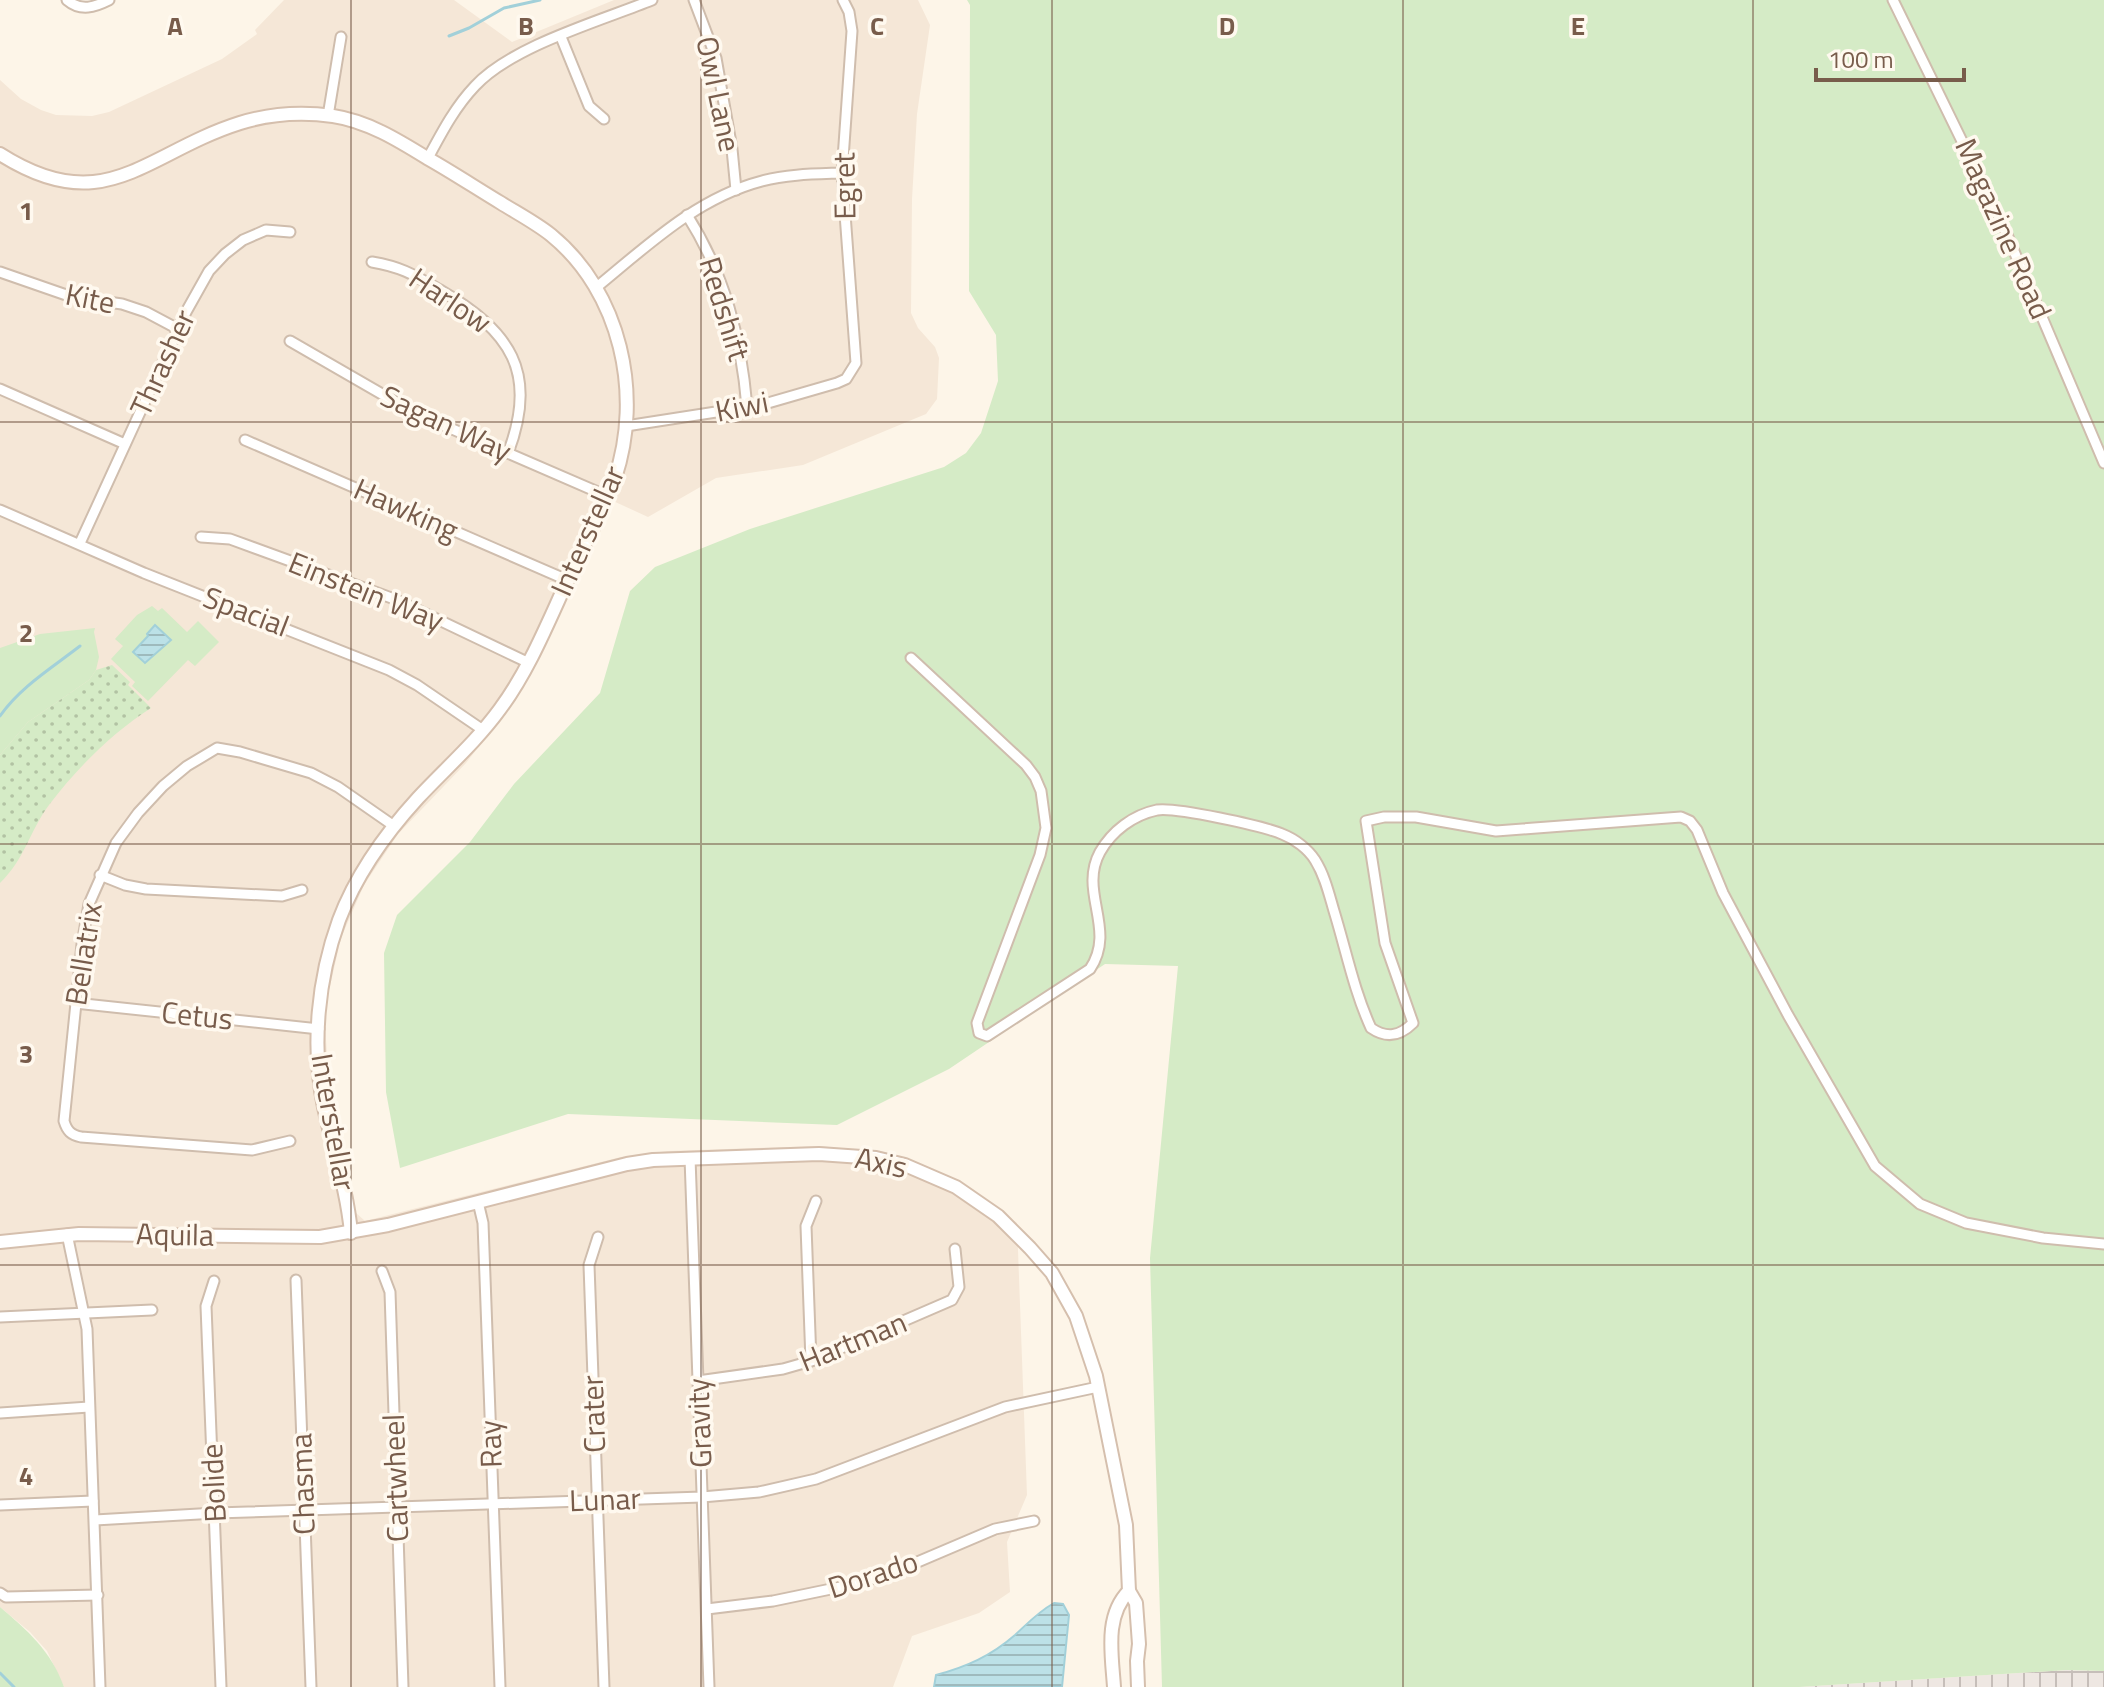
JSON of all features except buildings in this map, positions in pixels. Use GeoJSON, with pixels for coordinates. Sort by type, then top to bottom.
{"type":"FeatureCollection","features":[{"type":"Feature","properties":{"kind":"street"},"geometry":{"type":"LineString","coordinates":[[67,0],[84,8],[96,7],[109,0]]}},
{"type":"Feature","properties":{"kind":"street"},"geometry":{"type":"LineString","coordinates":[[428,158],[455,110],[477,83],[505,62],[652,0]]}},
{"type":"Feature","properties":{"kind":"street","name":"Owl Lane"},"geometry":{"type":"LineString","coordinates":[[694,0],[716,58],[736,190]]}},
{"type":"Feature","properties":{"kind":"street","name":"Egret"},"geometry":{"type":"LineString","coordinates":[[843,0],[849,12],[852,31],[842,173],[857,350],[852,371]]}},
{"type":"Feature","properties":{"kind":"street","name":"Magazine Road"},"geometry":{"type":"LineString","coordinates":[[1893,0],[2002,223],[2104,463]]}},
{"type":"Feature","properties":{"kind":"street"},"geometry":{"type":"LineString","coordinates":[[328,116],[341,37]]}},
{"type":"Feature","properties":{"kind":"street"},"geometry":{"type":"LineString","coordinates":[[561,37],[589,106],[604,119]]}},
{"type":"Feature","properties":{"kind":"street","name":"Interstellar"},"geometry":{"type":"LineString","coordinates":[[0,154],[22,168],[46,177],[92,183],[145,168],[242,122],[292,115],[328,116],[360,123],[428,158],[550,234],[576,258],[598,286],[612,319],[625,377],[626,426],[618,470],[607,496],[518,682],[483,730],[394,826],[361,876],[338,924],[322,987],[320,1081],[342,1174],[351,1233]]}},
{"type":"Feature","properties":{"kind":"street"},"geometry":{"type":"LineString","coordinates":[[598,286],[687,215],[736,190],[789,176],[842,173]]}},
{"type":"Feature","properties":{"kind":"street","name":"Redshift"},"geometry":{"type":"LineString","coordinates":[[687,215],[716,266],[725,291],[743,362],[747,407]]}},
{"type":"Feature","properties":{"kind":"street","name":"Thrasher"},"geometry":{"type":"LineString","coordinates":[[80,543],[178,329],[209,271],[243,240],[266,230],[290,232]]}},
{"type":"Feature","properties":{"kind":"street","name":"Harlow"},"geometry":{"type":"LineString","coordinates":[[372,262],[397,266],[479,314],[498,332],[519,380],[521,406],[517,430],[508,453]]}},
{"type":"Feature","properties":{"kind":"street","name":"Kite"},"geometry":{"type":"LineString","coordinates":[[0,272],[72,297],[122,304],[146,312],[178,329]]}},
{"type":"Feature","properties":{"kind":"street","name":"Sagan Way"},"geometry":{"type":"LineString","coordinates":[[290,341],[413,412],[607,496]]}},
{"type":"Feature","properties":{"kind":"street","name":"Kiwi"},"geometry":{"type":"LineString","coordinates":[[626,426],[747,407],[837,383],[846,379],[852,371]]}},
{"type":"Feature","properties":{"kind":"street"},"geometry":{"type":"LineString","coordinates":[[0,389],[125,444]]}},
{"type":"Feature","properties":{"kind":"street","name":"Hawking"},"geometry":{"type":"LineString","coordinates":[[245,440],[567,580]]}},
{"type":"Feature","properties":{"kind":"street","name":"Spacial"},"geometry":{"type":"LineString","coordinates":[[0,510],[144,573],[389,670],[417,685],[483,730]]}},
{"type":"Feature","properties":{"kind":"street","name":"Einstein Way"},"geometry":{"type":"LineString","coordinates":[[201,537],[230,539],[397,600],[527,662]]}},
{"type":"Feature","properties":{"kind":"street"},"geometry":{"type":"LineString","coordinates":[[911,658],[1026,765],[1041,791],[1046,828],[1040,855],[977,1023],[979,1033],[987,1036],[1009,1024],[1090,969],[1102,944],[1093,886],[1094,869],[1100,853],[1115,832],[1134,818],[1158,810],[1177,810],[1282,834],[1305,848],[1315,859],[1326,884],[1371,1028],[1395,1036],[1401,1035],[1413,1023],[1385,943],[1366,821],[1384,817],[1416,817],[1496,831],[1681,817],[1690,821],[1697,830],[1723,893],[1788,1015],[1875,1166],[1920,1204],[1966,1223],[2043,1238],[2104,1244]]}},
{"type":"Feature","properties":{"kind":"street","name":"Bellatrix"},"geometry":{"type":"LineString","coordinates":[[290,1141],[252,1150],[72,1135],[64,1121],[75,1003],[89,904],[116,843],[154,795],[187,766],[217,748],[311,773],[338,787],[394,826]]}},
{"type":"Feature","properties":{"kind":"street"},"geometry":{"type":"LineString","coordinates":[[100,875],[146,889],[282,896],[302,890]]}},
{"type":"Feature","properties":{"kind":"street","name":"Cetus"},"geometry":{"type":"LineString","coordinates":[[75,1003],[319,1029]]}},
{"type":"Feature","properties":{"kind":"street","name":"Axis"},"geometry":{"type":"LineString","coordinates":[[351,1233],[627,1164],[690,1158],[853,1155],[905,1165],[956,1187],[998,1216],[1052,1273],[1076,1316],[1098,1387],[1126,1525],[1129,1591],[1136,1603],[1138,1687]]}},
{"type":"Feature","properties":{"kind":"street","name":"Gravity"},"geometry":{"type":"LineString","coordinates":[[690,1158],[709,1687]]}},
{"type":"Feature","properties":{"kind":"street"},"geometry":{"type":"LineString","coordinates":[[811,1361],[806,1226],[816,1201]]}},
{"type":"Feature","properties":{"kind":"street","name":"Ray"},"geometry":{"type":"LineString","coordinates":[[478,1202],[483,1223],[500,1687]]}},
{"type":"Feature","properties":{"kind":"street","name":"Aquila"},"geometry":{"type":"LineString","coordinates":[[0,1242],[67,1234],[320,1237],[351,1233]]}},
{"type":"Feature","properties":{"kind":"street"},"geometry":{"type":"LineString","coordinates":[[67,1234],[87,1329],[100,1687]]}},
{"type":"Feature","properties":{"kind":"street","name":"Crater"},"geometry":{"type":"LineString","coordinates":[[598,1237],[589,1265],[604,1687]]}},
{"type":"Feature","properties":{"kind":"street","name":"Hartman"},"geometry":{"type":"LineString","coordinates":[[698,1381],[783,1369],[811,1361],[952,1300],[959,1287],[955,1249]]}},
{"type":"Feature","properties":{"kind":"street","name":"Cartwheel"},"geometry":{"type":"LineString","coordinates":[[382,1271],[390,1292],[403,1687]]}},
{"type":"Feature","properties":{"kind":"street","name":"Chasma"},"geometry":{"type":"LineString","coordinates":[[296,1280],[311,1687]]}},
{"type":"Feature","properties":{"kind":"street","name":"Bolide"},"geometry":{"type":"LineString","coordinates":[[214,1281],[206,1306],[221,1687]]}},
{"type":"Feature","properties":{"kind":"street"},"geometry":{"type":"LineString","coordinates":[[0,1317],[152,1310]]}},
{"type":"Feature","properties":{"kind":"street","name":"Lunar"},"geometry":{"type":"LineString","coordinates":[[95,1520],[216,1513],[702,1497],[759,1492],[816,1479],[1005,1407],[1098,1387]]}},
{"type":"Feature","properties":{"kind":"street"},"geometry":{"type":"LineString","coordinates":[[0,1413],[89,1407]]}},
{"type":"Feature","properties":{"kind":"street"},"geometry":{"type":"LineString","coordinates":[[0,1505],[93,1501]]}},
{"type":"Feature","properties":{"kind":"street","name":"Dorado"},"geometry":{"type":"LineString","coordinates":[[707,1609],[773,1601],[855,1584],[894,1572],[995,1529],[1034,1521]]}},
{"type":"Feature","properties":{"kind":"street","name":"Axis"},"geometry":{"type":"LineString","coordinates":[[1114,1687],[1112,1627],[1119,1600],[1129,1591]]}},
{"type":"Feature","properties":{"kind":"street"},"geometry":{"type":"LineString","coordinates":[[0,1593],[6,1597],[98,1595]]}},
{"type":"Feature","properties":{"kind":"street"},"geometry":{"type":"LineString","coordinates":[[1111,1660],[1137,1661]]}},
{"type":"Feature","properties":{"kind":"shaded area"},"geometry":{"type":"Polygon","coordinates":[[[284,0],[454,0],[512,42],[614,0],[918,0],[930,25],[917,114],[912,199],[911,313],[918,328],[935,347],[939,358],[937,399],[926,414],[803,465],[716,478],[648,517],[611,500],[517,698],[466,763],[398,834],[364,885],[341,938],[327,999],[325,1025],[330,1098],[347,1161],[355,1212],[365,1221],[621,1157],[668,1151],[819,1146],[889,1153],[916,1162],[971,1188],[1017,1223],[1027,1495],[1007,1542],[1010,1592],[979,1613],[912,1636],[893,1687],[64,1687],[47,1651],[0,1607],[0,80],[21,99],[56,115],[92,116],[109,112],[222,59],[257,34],[255,30],[284,0]]]}},
{"type":"Feature","properties":{"kind":"shaded area"},"geometry":{"type":"Polygon","coordinates":[[[2067,1670],[2104,1671],[2104,1687],[1799,1687],[2067,1670]]]}},
{"type":"Feature","properties":{"kind":"green space"},"geometry":{"type":"Polygon","coordinates":[[[967,0],[2104,0],[2104,1671],[2067,1670],[1799,1687],[1162,1687],[1150,1258],[1178,966],[1105,964],[949,1069],[837,1125],[568,1114],[400,1168],[386,1092],[384,953],[397,915],[470,842],[514,784],[600,693],[630,591],[655,567],[750,529],[944,467],[966,453],[981,433],[998,381],[996,335],[969,291],[970,5],[967,0]]]}},
{"type":"Feature","properties":{"kind":"green space"},"geometry":{"type":"Polygon","coordinates":[[[152,606],[158,611],[162,608],[187,632],[198,621],[219,642],[195,666],[188,660],[148,701],[132,686],[135,682],[111,659],[123,646],[115,639],[137,615],[152,606]]]}},
{"type":"Feature","properties":{"kind":"green space"},"geometry":{"type":"Polygon","coordinates":[[[95,628],[99,657],[96,670],[89,680],[28,722],[0,755],[0,648],[40,634],[95,628]]]}},
{"type":"Feature","properties":{"kind":"green space"},"geometry":{"type":"Polygon","coordinates":[[[112,665],[151,708],[109,740],[71,778],[49,805],[21,855],[0,883],[0,755],[28,722],[89,680],[96,670],[112,665]]]}},
{"type":"Feature","properties":{"kind":"green space"},"geometry":{"type":"Polygon","coordinates":[[[0,1607],[45,1652],[64,1687],[0,1687],[0,1607]]]}},
{"type":"Feature","properties":{"kind":"water"},"geometry":{"type":"Polygon","coordinates":[[[155,625],[171,640],[145,663],[133,652],[155,625]]]}},
{"type":"Feature","properties":{"kind":"water"},"geometry":{"type":"Polygon","coordinates":[[[1054,1603],[1063,1604],[1069,1615],[1062,1687],[934,1687],[936,1675],[987,1655],[1054,1603]]]}},
{"type":"Feature","properties":{"kind":"waterway"},"geometry":{"type":"LineString","coordinates":[[449,36],[504,8],[540,0]]}},
{"type":"Feature","properties":{"kind":"waterway"},"geometry":{"type":"LineString","coordinates":[[0,716],[27,687],[80,646]]}},
{"type":"Feature","properties":{"kind":"waterway"},"geometry":{"type":"LineString","coordinates":[[0,1673],[14,1687]]}}]}
